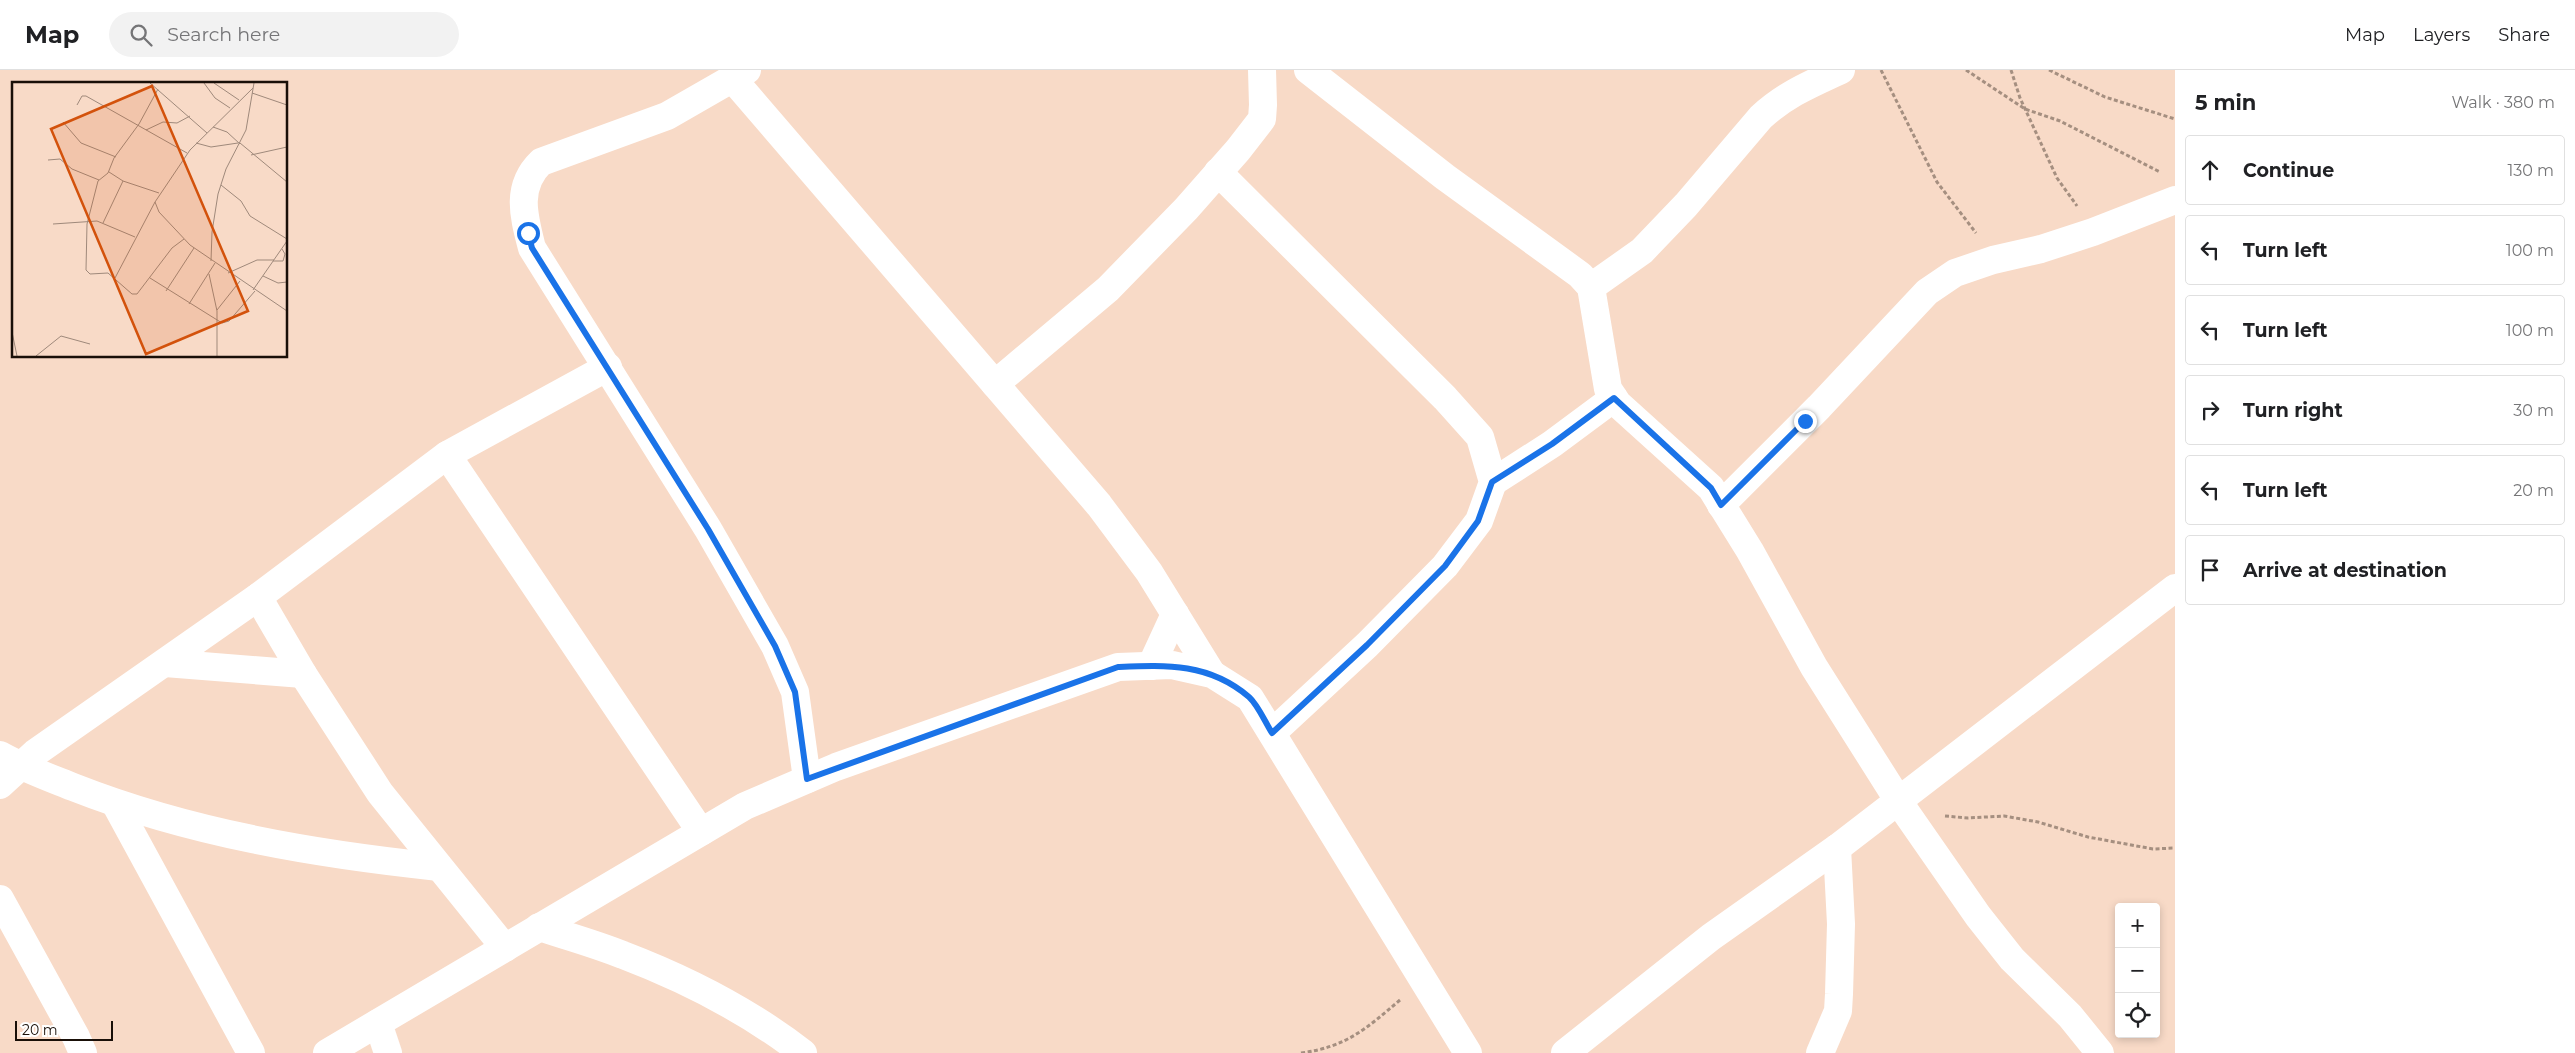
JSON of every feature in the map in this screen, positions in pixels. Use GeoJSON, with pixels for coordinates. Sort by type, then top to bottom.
{"type":"FeatureCollection","features":[{"type":"Feature","properties":{"kind":"street"},"geometry":{"type":"LineString","coordinates":[[995,384],[1108,289],[1186,209],[1258,126],[1264,105],[1262,70]]}},
{"type":"Feature","properties":{"kind":"street"},"geometry":{"type":"LineString","coordinates":[[1308,70],[1453,183],[1580,275],[1591,287],[1608,389],[1614,398],[1711,488],[1750,551],[1814,667],[1902,806],[1978,916],[2012,959],[2070,1016],[2100,1053]]}},
{"type":"Feature","properties":{"kind":"street"},"geometry":{"type":"LineString","coordinates":[[1591,287],[1642,250],[1686,205],[1760,117],[1804,85],[1841,70]]}},
{"type":"Feature","properties":{"kind":"street"},"geometry":{"type":"LineString","coordinates":[[807,779],[795,692],[775,646],[708,529],[532,248],[524,219],[523,199],[528,178],[541,162],[667,116],[739,74],[995,384],[1099,505],[1149,572],[1212,674]]}},
{"type":"Feature","properties":{"kind":"street"},"geometry":{"type":"LineString","coordinates":[[1218,172],[1444,398],[1480,438],[1492,482],[1478,521],[1445,566],[1367,645],[1272,733]]}},
{"type":"Feature","properties":{"kind":"street"},"geometry":{"type":"LineString","coordinates":[[1721,505],[1819,407],[1927,292],[1955,273],[1993,260],[2041,249],[2093,232],[2175,200]]}},
{"type":"Feature","properties":{"kind":"street"},"geometry":{"type":"LineString","coordinates":[[0,786],[10,761],[34,753],[166,663],[258,597],[447,455],[608,367]]}},
{"type":"Feature","properties":{"kind":"street"},"geometry":{"type":"LineString","coordinates":[[1492,482],[1552,444],[1614,398]]}},
{"type":"Feature","properties":{"kind":"street"},"geometry":{"type":"LineString","coordinates":[[447,455],[701,832]]}},
{"type":"Feature","properties":{"kind":"street"},"geometry":{"type":"LineString","coordinates":[[1565,1053],[1711,937],[1836,848],[1902,806],[2175,588]]}},
{"type":"Feature","properties":{"kind":"street"},"geometry":{"type":"LineString","coordinates":[[258,597],[303,674],[380,793],[505,948]]}},
{"type":"Feature","properties":{"kind":"street"},"geometry":{"type":"LineString","coordinates":[[1151,666],[1175,614]]}},
{"type":"Feature","properties":{"kind":"street"},"geometry":{"type":"LineString","coordinates":[[166,663],[303,674]]}},
{"type":"Feature","properties":{"kind":"street"},"geometry":{"type":"LineString","coordinates":[[327,1053],[745,806],[807,779],[1118,667],[1172,665],[1212,674],[1250,698],[1468,1053]]}},
{"type":"Feature","properties":{"kind":"street"},"geometry":{"type":"LineString","coordinates":[[10,761],[115,803],[175,821],[330,854],[439,867]]}},
{"type":"Feature","properties":{"kind":"street"},"geometry":{"type":"LineString","coordinates":[[115,803],[251,1053]]}},
{"type":"Feature","properties":{"kind":"street"},"geometry":{"type":"LineString","coordinates":[[1820,1053],[1838,1011],[1841,924],[1836,848]]}},
{"type":"Feature","properties":{"kind":"street"},"geometry":{"type":"LineString","coordinates":[[0,899],[83,1053]]}},
{"type":"Feature","properties":{"kind":"street"},"geometry":{"type":"LineString","coordinates":[[539,927],[623,955],[690,985],[774,1030],[803,1053]]}},
{"type":"Feature","properties":{"kind":"street"},"geometry":{"type":"LineString","coordinates":[[378,1023],[388,1053]]}},
{"type":"Feature","properties":{"kind":"path"},"geometry":{"type":"LineString","coordinates":[[1881,70],[1937,182],[1967,220],[1993,260]]}},
{"type":"Feature","properties":{"kind":"path"},"geometry":{"type":"LineString","coordinates":[[1966,70],[2025,109],[2060,121],[2162,174]]}},
{"type":"Feature","properties":{"kind":"path"},"geometry":{"type":"LineString","coordinates":[[2011,70],[2025,109],[2057,178],[2070,194],[2093,232]]}},
{"type":"Feature","properties":{"kind":"path"},"geometry":{"type":"LineString","coordinates":[[2049,70],[2105,97],[2175,119]]}},
{"type":"Feature","properties":{"kind":"path"},"geometry":{"type":"LineString","coordinates":[[1902,806],[1968,818],[2004,816],[2038,822],[2088,838],[2153,849],[2175,848]]}},
{"type":"Feature","properties":{"kind":"path"},"geometry":{"type":"LineString","coordinates":[[1301,1053],[1340,1044],[1357,1035],[1423,980]]}},
{"type":"Feature","properties":{"kind":"route"},"geometry":{"type":"LineString","coordinates":[[528,233],[532,248],[708,529],[775,646],[795,692],[807,779],[1118,667],[1172,665],[1212,674],[1250,698],[1272,733],[1367,645],[1445,566],[1478,521],[1492,482],[1552,444],[1614,398],[1618,404],[1711,488],[1721,505],[1805,421]]}}]}
